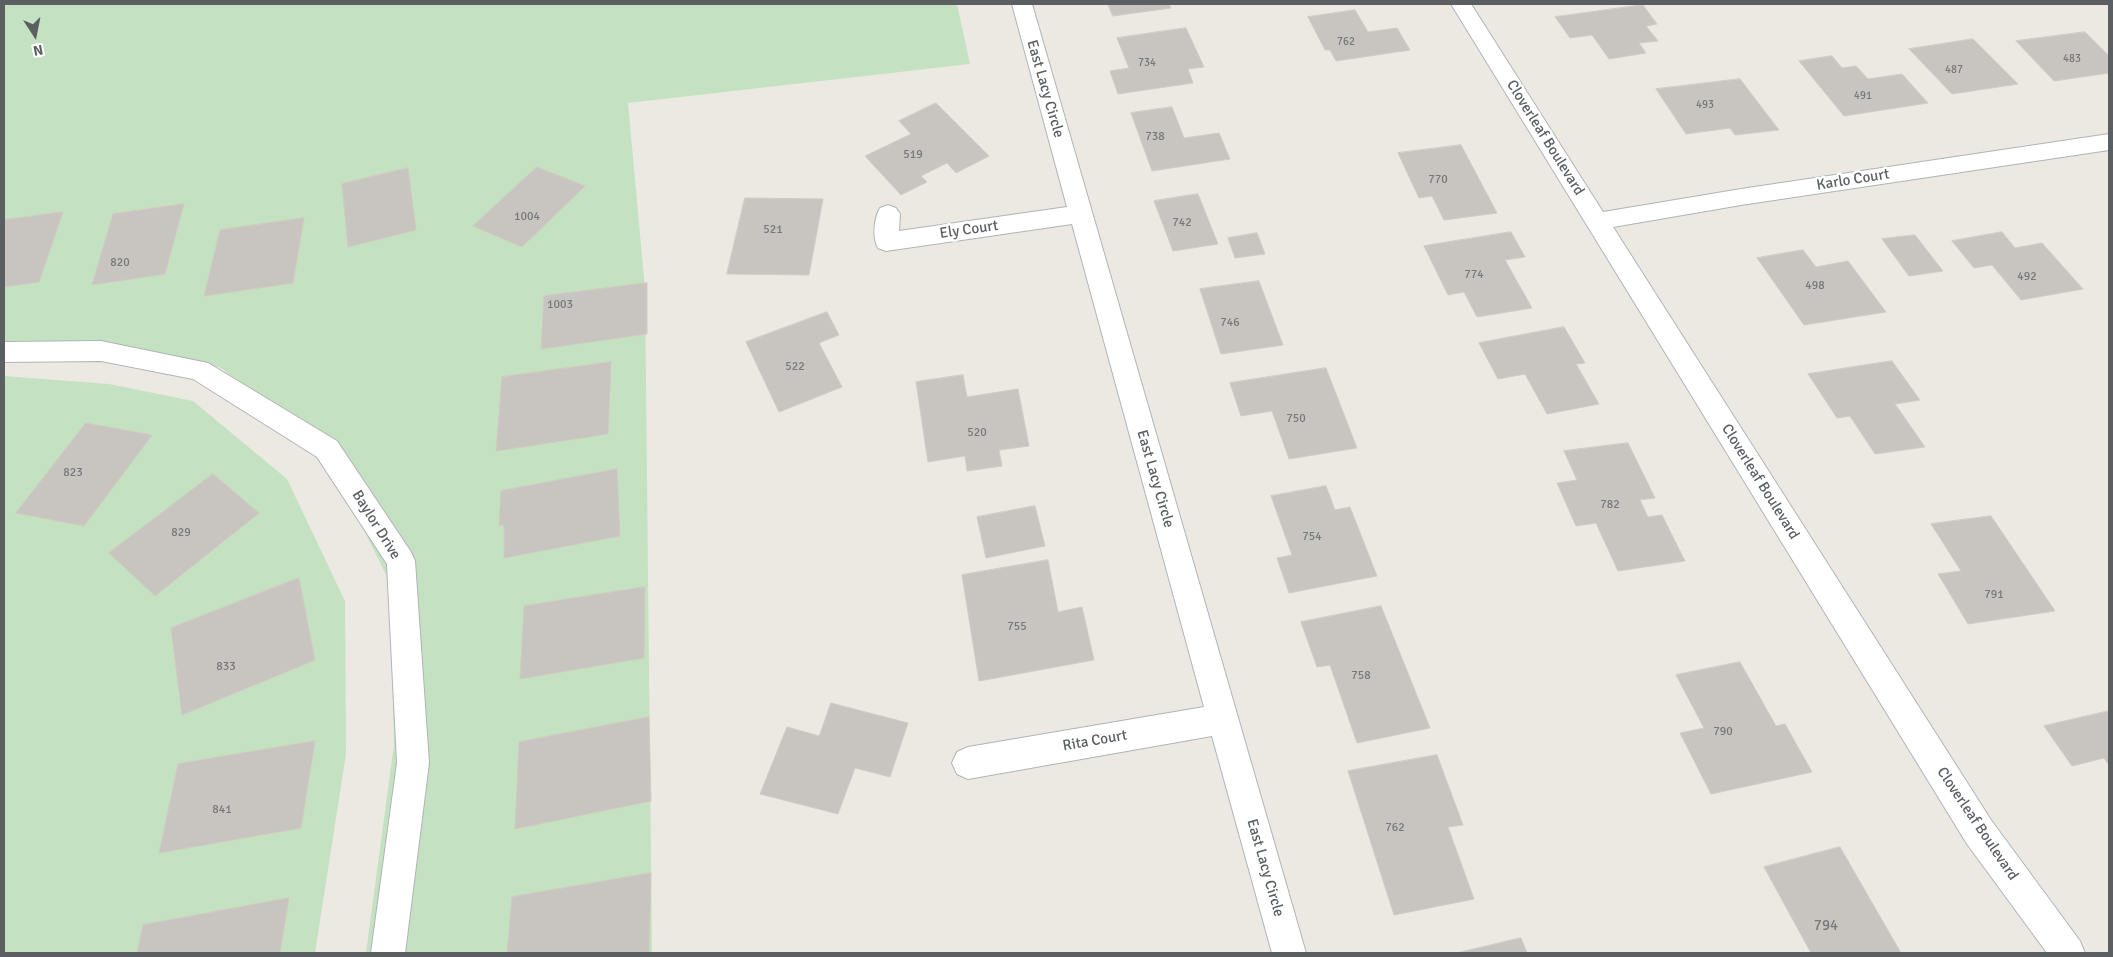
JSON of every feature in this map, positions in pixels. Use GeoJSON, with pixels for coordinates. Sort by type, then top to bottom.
{"type":"FeatureCollection","features":[{"type":"Feature","properties":{"kind":"street","name":"East Lacy Circle"},"geometry":{"type":"LineString","coordinates":[[1022,4],[1289,953]]}},
{"type":"Feature","properties":{"kind":"street","name":"Cloverleaf Boulevard"},"geometry":{"type":"LineString","coordinates":[[1461,4],[1979,832],[2068,953]]}},
{"type":"Feature","properties":{"kind":"street","name":"Karlo Court"},"geometry":{"type":"LineString","coordinates":[[1598,221],[1740,197],[2109,142]]}},
{"type":"Feature","properties":{"kind":"street","name":"Ely Court"},"geometry":{"type":"LineString","coordinates":[[888,214],[886,242],[1080,214]]}},
{"type":"Feature","properties":{"kind":"street","name":"Baylor Drive"},"geometry":{"type":"LineString","coordinates":[[4,352],[101,351],[199,370],[327,449],[401,561],[413,763],[388,953]]}},
{"type":"Feature","properties":{"kind":"street","name":"Rita Court"},"geometry":{"type":"LineString","coordinates":[[968,763],[1223,719]]}},
{"type":"Feature","properties":{"kind":"green space"},"geometry":{"type":"Polygon","coordinates":[[[4,4],[957,4],[970,64],[628,103],[645,289],[652,953],[366,953],[394,744],[390,583],[326,453],[224,370],[218,367],[128,350],[4,341],[4,4]]]}},
{"type":"Feature","properties":{"kind":"green space"},"geometry":{"type":"Polygon","coordinates":[[[4,376],[109,384],[193,401],[287,479],[345,601],[346,754],[315,953],[4,953],[4,376]]]}},
{"type":"Feature","properties":{"kind":"building"},"geometry":{"type":"Polygon","coordinates":[[[1108,4],[1169,4],[1171,8],[1113,16],[1108,4]]]}},
{"type":"Feature","properties":{"kind":"building"},"geometry":{"type":"Polygon","coordinates":[[[1643,5],[1657,24],[1646,26],[1658,41],[1639,43],[1646,53],[1609,59],[1592,35],[1570,38],[1555,17],[1643,5]]]}},
{"type":"Feature","properties":{"kind":"building"},"geometry":{"type":"Polygon","coordinates":[[[1355,10],[1368,32],[1397,28],[1410,50],[1336,61],[1330,50],[1325,50],[1308,17],[1355,10]]]}},
{"type":"Feature","properties":{"kind":"building"},"geometry":{"type":"Polygon","coordinates":[[[1186,28],[1204,67],[1188,69],[1193,83],[1118,94],[1110,71],[1129,68],[1117,38],[1186,28]]]}},
{"type":"Feature","properties":{"kind":"building"},"geometry":{"type":"Polygon","coordinates":[[[2085,32],[2109,56],[2109,73],[2054,81],[2016,41],[2085,32]]]}},
{"type":"Feature","properties":{"kind":"building"},"geometry":{"type":"Polygon","coordinates":[[[1973,39],[2018,84],[1952,94],[1909,49],[1973,39]]]}},
{"type":"Feature","properties":{"kind":"building"},"geometry":{"type":"Polygon","coordinates":[[[1832,56],[1842,68],[1856,66],[1868,79],[1902,74],[1928,103],[1844,116],[1799,61],[1832,56]]]}},
{"type":"Feature","properties":{"kind":"building"},"geometry":{"type":"Polygon","coordinates":[[[1740,79],[1779,130],[1735,135],[1730,128],[1686,134],[1656,89],[1740,79]]]}},
{"type":"Feature","properties":{"kind":"building"},"geometry":{"type":"Polygon","coordinates":[[[936,103],[989,156],[956,173],[947,163],[921,176],[927,182],[901,195],[865,156],[911,134],[899,121],[936,103]]]}},
{"type":"Feature","properties":{"kind":"building"},"geometry":{"type":"Polygon","coordinates":[[[1172,107],[1184,138],[1219,133],[1230,159],[1152,171],[1131,113],[1172,107]]]}},
{"type":"Feature","properties":{"kind":"building"},"geometry":{"type":"Polygon","coordinates":[[[1461,145],[1497,213],[1444,220],[1432,196],[1419,198],[1398,153],[1461,145]]]}},
{"type":"Feature","properties":{"kind":"building"},"geometry":{"type":"Polygon","coordinates":[[[537,167],[585,186],[522,247],[473,226],[537,167]]]}},
{"type":"Feature","properties":{"kind":"building"},"geometry":{"type":"Polygon","coordinates":[[[408,168],[416,230],[348,247],[342,184],[408,168]]]}},
{"type":"Feature","properties":{"kind":"building"},"geometry":{"type":"Polygon","coordinates":[[[1198,194],[1218,244],[1173,251],[1154,201],[1198,194]]]}},
{"type":"Feature","properties":{"kind":"building"},"geometry":{"type":"Polygon","coordinates":[[[745,198],[823,199],[809,275],[727,274],[745,198]]]}},
{"type":"Feature","properties":{"kind":"building"},"geometry":{"type":"Polygon","coordinates":[[[184,204],[165,274],[92,285],[113,214],[184,204]]]}},
{"type":"Feature","properties":{"kind":"building"},"geometry":{"type":"Polygon","coordinates":[[[63,212],[39,282],[4,287],[4,220],[63,212]]]}},
{"type":"Feature","properties":{"kind":"building"},"geometry":{"type":"Polygon","coordinates":[[[304,218],[293,283],[204,296],[220,230],[304,218]]]}},
{"type":"Feature","properties":{"kind":"building"},"geometry":{"type":"Polygon","coordinates":[[[1511,232],[1525,257],[1505,260],[1532,308],[1477,317],[1464,292],[1448,295],[1424,246],[1511,232]]]}},
{"type":"Feature","properties":{"kind":"building"},"geometry":{"type":"Polygon","coordinates":[[[2002,232],[2015,248],[2042,243],[2083,289],[2021,300],[1992,265],[1974,268],[1952,241],[2002,232]]]}},
{"type":"Feature","properties":{"kind":"building"},"geometry":{"type":"Polygon","coordinates":[[[1257,233],[1265,254],[1235,258],[1228,238],[1257,233]]]}},
{"type":"Feature","properties":{"kind":"building"},"geometry":{"type":"Polygon","coordinates":[[[1915,235],[1943,271],[1909,276],[1882,239],[1915,235]]]}},
{"type":"Feature","properties":{"kind":"building"},"geometry":{"type":"Polygon","coordinates":[[[1803,250],[1816,267],[1848,261],[1886,312],[1804,325],[1757,258],[1803,250]]]}},
{"type":"Feature","properties":{"kind":"building"},"geometry":{"type":"Polygon","coordinates":[[[1259,281],[1283,345],[1221,354],[1200,289],[1259,281]]]}},
{"type":"Feature","properties":{"kind":"building"},"geometry":{"type":"Polygon","coordinates":[[[647,283],[647,334],[541,349],[544,296],[647,283]]]}},
{"type":"Feature","properties":{"kind":"building"},"geometry":{"type":"Polygon","coordinates":[[[827,312],[839,335],[819,343],[842,387],[779,412],[746,342],[827,312]]]}},
{"type":"Feature","properties":{"kind":"building"},"geometry":{"type":"Polygon","coordinates":[[[1564,327],[1585,363],[1576,364],[1599,404],[1547,414],[1525,374],[1498,379],[1479,343],[1564,327]]]}},
{"type":"Feature","properties":{"kind":"building"},"geometry":{"type":"Polygon","coordinates":[[[1892,361],[1920,400],[1895,404],[1925,447],[1875,454],[1850,416],[1837,418],[1808,374],[1892,361]]]}},
{"type":"Feature","properties":{"kind":"building"},"geometry":{"type":"Polygon","coordinates":[[[611,362],[608,434],[496,451],[502,377],[611,362]]]}},
{"type":"Feature","properties":{"kind":"building"},"geometry":{"type":"Polygon","coordinates":[[[1326,368],[1357,448],[1289,459],[1272,411],[1241,416],[1230,383],[1326,368]]]}},
{"type":"Feature","properties":{"kind":"building"},"geometry":{"type":"Polygon","coordinates":[[[963,375],[967,397],[1018,389],[1029,446],[999,450],[1002,466],[967,471],[965,456],[928,462],[916,382],[963,375]]]}},
{"type":"Feature","properties":{"kind":"building"},"geometry":{"type":"Polygon","coordinates":[[[86,423],[152,435],[84,526],[16,513],[86,423]]]}},
{"type":"Feature","properties":{"kind":"building"},"geometry":{"type":"Polygon","coordinates":[[[1628,443],[1655,498],[1640,500],[1648,517],[1662,515],[1685,561],[1618,571],[1596,523],[1576,526],[1557,483],[1577,480],[1564,451],[1628,443]]]}},
{"type":"Feature","properties":{"kind":"building"},"geometry":{"type":"Polygon","coordinates":[[[617,469],[620,536],[504,558],[504,525],[499,526],[501,491],[617,469]]]}},
{"type":"Feature","properties":{"kind":"building"},"geometry":{"type":"Polygon","coordinates":[[[213,474],[259,513],[155,596],[109,553],[213,474]]]}},
{"type":"Feature","properties":{"kind":"building"},"geometry":{"type":"Polygon","coordinates":[[[1326,486],[1335,510],[1350,507],[1377,576],[1289,593],[1277,558],[1292,555],[1271,496],[1326,486]]]}},
{"type":"Feature","properties":{"kind":"building"},"geometry":{"type":"Polygon","coordinates":[[[1035,506],[1045,546],[986,558],[977,517],[1035,506]]]}},
{"type":"Feature","properties":{"kind":"building"},"geometry":{"type":"Polygon","coordinates":[[[1991,516],[2055,611],[1968,624],[1938,574],[1961,571],[1931,524],[1991,516]]]}},
{"type":"Feature","properties":{"kind":"building"},"geometry":{"type":"Polygon","coordinates":[[[1048,560],[1058,612],[1082,607],[1094,660],[979,681],[962,575],[1048,560]]]}},
{"type":"Feature","properties":{"kind":"building"},"geometry":{"type":"Polygon","coordinates":[[[299,578],[315,660],[182,715],[171,628],[299,578]]]}},
{"type":"Feature","properties":{"kind":"building"},"geometry":{"type":"Polygon","coordinates":[[[645,587],[644,658],[520,679],[524,606],[645,587]]]}},
{"type":"Feature","properties":{"kind":"building"},"geometry":{"type":"Polygon","coordinates":[[[1381,606],[1430,728],[1357,743],[1330,665],[1317,667],[1301,622],[1381,606]]]}},
{"type":"Feature","properties":{"kind":"building"},"geometry":{"type":"Polygon","coordinates":[[[1740,662],[1776,726],[1785,724],[1812,772],[1711,794],[1680,733],[1704,728],[1676,675],[1740,662]]]}},
{"type":"Feature","properties":{"kind":"building"},"geometry":{"type":"Polygon","coordinates":[[[831,703],[908,723],[890,777],[855,768],[838,814],[760,794],[787,727],[819,736],[831,703]]]}},
{"type":"Feature","properties":{"kind":"building"},"geometry":{"type":"Polygon","coordinates":[[[2109,711],[2109,765],[2104,758],[2072,766],[2044,726],[2109,711]]]}},
{"type":"Feature","properties":{"kind":"building"},"geometry":{"type":"Polygon","coordinates":[[[649,717],[651,801],[515,829],[519,742],[649,717]]]}},
{"type":"Feature","properties":{"kind":"building"},"geometry":{"type":"Polygon","coordinates":[[[315,741],[301,828],[159,853],[178,764],[315,741]]]}},
{"type":"Feature","properties":{"kind":"building"},"geometry":{"type":"Polygon","coordinates":[[[1437,755],[1463,825],[1448,827],[1474,899],[1394,915],[1348,771],[1437,755]]]}},
{"type":"Feature","properties":{"kind":"building"},"geometry":{"type":"Polygon","coordinates":[[[1840,847],[1901,953],[1811,953],[1764,867],[1840,847]]]}},
{"type":"Feature","properties":{"kind":"building"},"geometry":{"type":"Polygon","coordinates":[[[651,873],[649,953],[507,953],[512,897],[651,873]]]}},
{"type":"Feature","properties":{"kind":"building"},"geometry":{"type":"Polygon","coordinates":[[[289,898],[280,953],[137,953],[143,925],[289,898]]]}},
{"type":"Feature","properties":{"kind":"building"},"geometry":{"type":"Polygon","coordinates":[[[1521,938],[1527,953],[1457,953],[1521,938]]]}}]}
